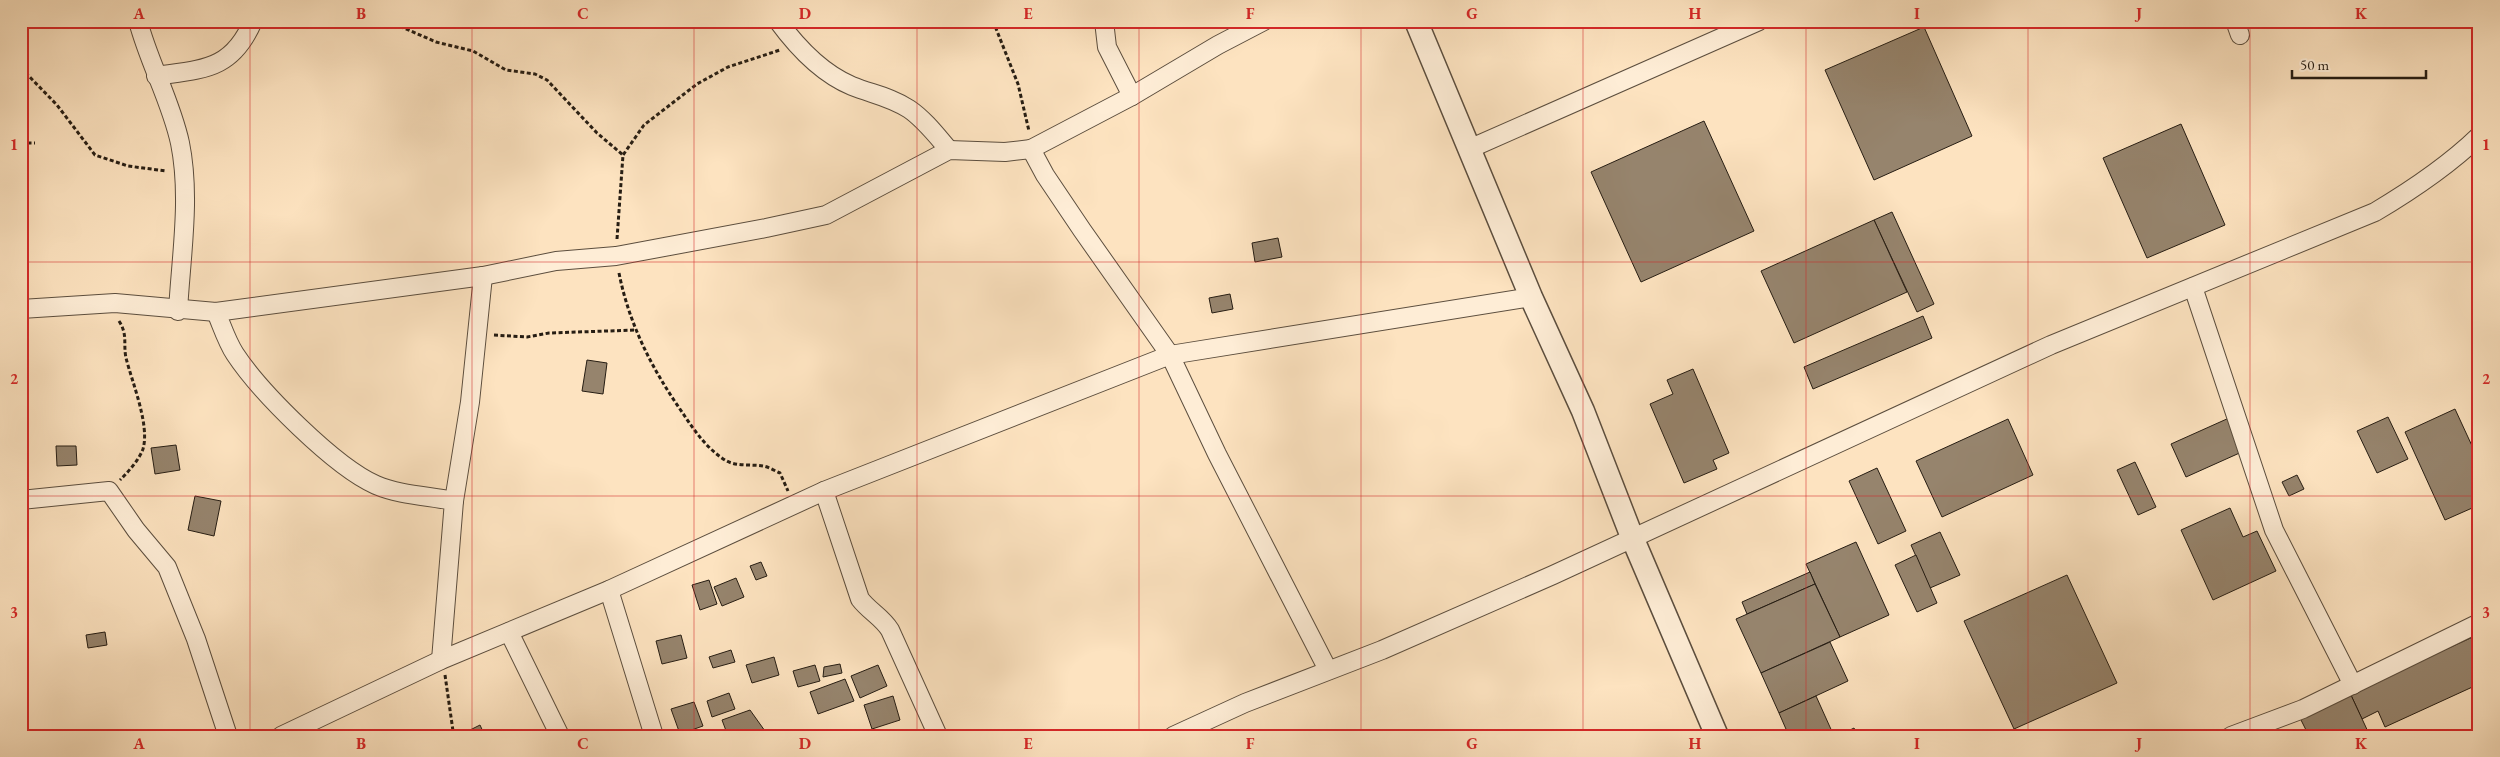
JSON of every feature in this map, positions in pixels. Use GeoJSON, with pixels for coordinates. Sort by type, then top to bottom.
{"type":"FeatureCollection","features":[{"type":"Feature","properties":{"kind":"street"},"geometry":{"type":"LineString","coordinates":[[138,21],[146,52],[167,99],[180,144],[184,182],[178,311]]}},
{"type":"Feature","properties":{"kind":"street"},"geometry":{"type":"LineString","coordinates":[[156,76],[204,70],[232,55],[245,41],[253,21]]}},
{"type":"Feature","properties":{"kind":"street"},"geometry":{"type":"LineString","coordinates":[[778,21],[793,41],[817,64],[851,85],[886,96],[910,110],[949,150]]}},
{"type":"Feature","properties":{"kind":"street"},"geometry":{"type":"LineString","coordinates":[[1104,21],[1107,47],[1132,96]]}},
{"type":"Feature","properties":{"kind":"street"},"geometry":{"type":"LineString","coordinates":[[21,309],[116,303],[178,311],[216,312],[483,276],[556,261],[616,256],[766,228],[826,214],[949,150],[1005,152],[1031,149],[1132,96],[1218,45],[1264,21]]}},
{"type":"Feature","properties":{"kind":"street"},"geometry":{"type":"LineString","coordinates":[[1416,21],[1531,297],[1583,411],[1632,536],[1716,736]]}},
{"type":"Feature","properties":{"kind":"street"},"geometry":{"type":"LineString","coordinates":[[1469,148],[1759,21]]}},
{"type":"Feature","properties":{"kind":"street"},"geometry":{"type":"LineString","coordinates":[[1173,736],[1245,703],[1391,646],[1552,575],[1632,536],[2051,345],[2375,212],[2413,189],[2464,150],[2479,136]]}},
{"type":"Feature","properties":{"kind":"street"},"geometry":{"type":"LineString","coordinates":[[1031,149],[1045,175],[1170,355],[1217,454],[1328,670]]}},
{"type":"Feature","properties":{"kind":"street"},"geometry":{"type":"LineString","coordinates":[[441,660],[454,501],[478,334],[483,276]]}},
{"type":"Feature","properties":{"kind":"street"},"geometry":{"type":"LineString","coordinates":[[2193,287],[2274,530],[2353,684]]}},
{"type":"Feature","properties":{"kind":"street"},"geometry":{"type":"LineString","coordinates":[[281,736],[441,660],[609,590],[824,491],[1170,355],[1531,297]]}},
{"type":"Feature","properties":{"kind":"street"},"geometry":{"type":"LineString","coordinates":[[216,312],[234,353],[255,379],[284,411],[349,471],[377,486],[454,501]]}},
{"type":"Feature","properties":{"kind":"street"},"geometry":{"type":"LineString","coordinates":[[21,500],[109,490],[136,530],[167,567],[196,638],[228,736]]}},
{"type":"Feature","properties":{"kind":"street"},"geometry":{"type":"LineString","coordinates":[[824,491],[860,599],[868,610],[884,620],[890,630],[938,736]]}},
{"type":"Feature","properties":{"kind":"street"},"geometry":{"type":"LineString","coordinates":[[609,590],[654,736]]}},
{"type":"Feature","properties":{"kind":"street"},"geometry":{"type":"LineString","coordinates":[[2231,736],[2303,709],[2479,622]]}},
{"type":"Feature","properties":{"kind":"street"},"geometry":{"type":"LineString","coordinates":[[509,632],[560,736]]}},
{"type":"Feature","properties":{"kind":"path"},"geometry":{"type":"LineString","coordinates":[[388,21],[436,42],[473,51],[506,70],[535,74],[547,80],[597,133],[623,155]]}},
{"type":"Feature","properties":{"kind":"path"},"geometry":{"type":"LineString","coordinates":[[993,21],[1018,84],[1026,113],[1031,149]]}},
{"type":"Feature","properties":{"kind":"path"},"geometry":{"type":"LineString","coordinates":[[793,41],[778,52],[728,66],[697,84],[644,125],[623,155],[616,256],[627,307],[662,385],[707,446],[727,461],[745,466],[764,466],[780,473],[795,504]]}},
{"type":"Feature","properties":{"kind":"path"},"geometry":{"type":"LineString","coordinates":[[21,68],[57,105],[95,155],[128,166],[168,172],[184,182]]}},
{"type":"Feature","properties":{"kind":"path"},"geometry":{"type":"LineString","coordinates":[[21,143],[35,143]]}},
{"type":"Feature","properties":{"kind":"path"},"geometry":{"type":"LineString","coordinates":[[109,490],[128,472],[142,450],[144,437],[134,383],[126,356],[125,331],[117,318],[116,303]]}},
{"type":"Feature","properties":{"kind":"path"},"geometry":{"type":"LineString","coordinates":[[478,334],[527,337],[550,333],[636,330]]}},
{"type":"Feature","properties":{"kind":"path"},"geometry":{"type":"LineString","coordinates":[[441,660],[453,731]]}},
{"type":"Feature","properties":{"kind":"building"},"geometry":{"type":"Polygon","coordinates":[[[1924,27],[1972,136],[1874,180],[1825,70],[1924,27]]]}},
{"type":"Feature","properties":{"kind":"building"},"geometry":{"type":"Polygon","coordinates":[[[1704,121],[1754,231],[1641,282],[1591,172],[1704,121]]]}},
{"type":"Feature","properties":{"kind":"building"},"geometry":{"type":"Polygon","coordinates":[[[2181,124],[2225,225],[2147,258],[2103,158],[2181,124]]]}},
{"type":"Feature","properties":{"kind":"building"},"geometry":{"type":"Polygon","coordinates":[[[1892,212],[1934,304],[1917,312],[1874,220],[1892,212]]]}},
{"type":"Feature","properties":{"kind":"building"},"geometry":{"type":"Polygon","coordinates":[[[1874,220],[1907,292],[1794,343],[1761,271],[1874,220]]]}},
{"type":"Feature","properties":{"kind":"building"},"geometry":{"type":"Polygon","coordinates":[[[1278,238],[1282,257],[1255,262],[1252,243],[1278,238]]]}},
{"type":"Feature","properties":{"kind":"building"},"geometry":{"type":"Polygon","coordinates":[[[1230,294],[1233,309],[1212,313],[1209,298],[1230,294]]]}},
{"type":"Feature","properties":{"kind":"building"},"geometry":{"type":"Polygon","coordinates":[[[1923,316],[1932,338],[1813,389],[1804,367],[1923,316]]]}},
{"type":"Feature","properties":{"kind":"building"},"geometry":{"type":"Polygon","coordinates":[[[587,360],[607,363],[603,394],[582,391],[587,360]]]}},
{"type":"Feature","properties":{"kind":"building"},"geometry":{"type":"Polygon","coordinates":[[[1693,369],[1729,453],[1713,460],[1717,469],[1684,483],[1650,404],[1673,394],[1667,380],[1693,369]]]}},
{"type":"Feature","properties":{"kind":"building"},"geometry":{"type":"Polygon","coordinates":[[[2455,409],[2479,461],[2479,505],[2445,520],[2405,432],[2455,409]]]}},
{"type":"Feature","properties":{"kind":"building"},"geometry":{"type":"Polygon","coordinates":[[[2388,417],[2408,459],[2377,473],[2357,431],[2388,417]]]}},
{"type":"Feature","properties":{"kind":"building"},"geometry":{"type":"Polygon","coordinates":[[[2229,418],[2244,451],[2186,477],[2171,444],[2229,418]]]}},
{"type":"Feature","properties":{"kind":"building"},"geometry":{"type":"Polygon","coordinates":[[[2008,419],[2033,475],[1942,517],[1916,461],[2008,419]]]}},
{"type":"Feature","properties":{"kind":"building"},"geometry":{"type":"Polygon","coordinates":[[[176,445],[180,470],[155,474],[151,448],[176,445]]]}},
{"type":"Feature","properties":{"kind":"building"},"geometry":{"type":"Polygon","coordinates":[[[56,446],[76,446],[77,465],[57,466],[56,446]]]}},
{"type":"Feature","properties":{"kind":"building"},"geometry":{"type":"Polygon","coordinates":[[[2135,462],[2156,507],[2138,515],[2117,470],[2135,462]]]}},
{"type":"Feature","properties":{"kind":"building"},"geometry":{"type":"Polygon","coordinates":[[[1877,468],[1906,531],[1878,544],[1849,481],[1877,468]]]}},
{"type":"Feature","properties":{"kind":"building"},"geometry":{"type":"Polygon","coordinates":[[[2297,475],[2304,489],[2289,496],[2282,482],[2297,475]]]}},
{"type":"Feature","properties":{"kind":"building"},"geometry":{"type":"Polygon","coordinates":[[[195,496],[221,501],[214,536],[188,530],[195,496]]]}},
{"type":"Feature","properties":{"kind":"building"},"geometry":{"type":"Polygon","coordinates":[[[2230,508],[2243,537],[2257,531],[2276,571],[2213,600],[2181,530],[2230,508]]]}},
{"type":"Feature","properties":{"kind":"building"},"geometry":{"type":"Polygon","coordinates":[[[1940,532],[1960,575],[1930,588],[1911,545],[1940,532]]]}},
{"type":"Feature","properties":{"kind":"building"},"geometry":{"type":"Polygon","coordinates":[[[1856,542],[1889,615],[1840,637],[1806,564],[1856,542]]]}},
{"type":"Feature","properties":{"kind":"building"},"geometry":{"type":"Polygon","coordinates":[[[1916,555],[1937,603],[1917,612],[1895,565],[1916,555]]]}},
{"type":"Feature","properties":{"kind":"building"},"geometry":{"type":"Polygon","coordinates":[[[761,562],[767,576],[756,580],[750,566],[761,562]]]}},
{"type":"Feature","properties":{"kind":"building"},"geometry":{"type":"Polygon","coordinates":[[[1810,572],[1815,584],[1747,614],[1742,602],[1810,572]]]}},
{"type":"Feature","properties":{"kind":"building"},"geometry":{"type":"Polygon","coordinates":[[[2067,575],[2117,683],[2014,729],[1964,621],[2067,575]]]}},
{"type":"Feature","properties":{"kind":"building"},"geometry":{"type":"Polygon","coordinates":[[[736,578],[744,597],[722,606],[714,587],[736,578]]]}},
{"type":"Feature","properties":{"kind":"building"},"geometry":{"type":"Polygon","coordinates":[[[709,580],[717,604],[700,610],[692,585],[709,580]]]}},
{"type":"Feature","properties":{"kind":"building"},"geometry":{"type":"Polygon","coordinates":[[[1815,584],[1840,637],[1761,673],[1736,619],[1815,584]]]}},
{"type":"Feature","properties":{"kind":"building"},"geometry":{"type":"Polygon","coordinates":[[[105,632],[107,645],[88,648],[86,635],[105,632]]]}},
{"type":"Feature","properties":{"kind":"building"},"geometry":{"type":"Polygon","coordinates":[[[681,635],[687,658],[662,664],[656,641],[681,635]]]}},
{"type":"Feature","properties":{"kind":"building"},"geometry":{"type":"Polygon","coordinates":[[[2475,636],[2479,643],[2479,684],[2385,727],[2378,711],[2362,719],[2350,693],[2475,636]]]}},
{"type":"Feature","properties":{"kind":"building"},"geometry":{"type":"Polygon","coordinates":[[[1830,642],[1848,681],[1779,713],[1761,673],[1830,642]]]}},
{"type":"Feature","properties":{"kind":"building"},"geometry":{"type":"Polygon","coordinates":[[[731,650],[735,662],[713,668],[709,657],[731,650]]]}},
{"type":"Feature","properties":{"kind":"building"},"geometry":{"type":"Polygon","coordinates":[[[774,657],[779,675],[752,683],[746,665],[774,657]]]}},
{"type":"Feature","properties":{"kind":"building"},"geometry":{"type":"Polygon","coordinates":[[[840,664],[842,673],[823,677],[824,667],[840,664]]]}},
{"type":"Feature","properties":{"kind":"building"},"geometry":{"type":"Polygon","coordinates":[[[815,665],[820,681],[798,687],[793,671],[815,665]]]}},
{"type":"Feature","properties":{"kind":"building"},"geometry":{"type":"Polygon","coordinates":[[[878,665],[887,686],[860,698],[851,676],[878,665]]]}},
{"type":"Feature","properties":{"kind":"building"},"geometry":{"type":"Polygon","coordinates":[[[845,679],[854,701],[818,714],[810,692],[845,679]]]}},
{"type":"Feature","properties":{"kind":"building"},"geometry":{"type":"Polygon","coordinates":[[[729,693],[735,709],[712,717],[707,701],[729,693]]]}},
{"type":"Feature","properties":{"kind":"building"},"geometry":{"type":"Polygon","coordinates":[[[2350,693],[2370,736],[2309,736],[2299,716],[2350,693]]]}},
{"type":"Feature","properties":{"kind":"building"},"geometry":{"type":"Polygon","coordinates":[[[893,696],[900,720],[872,729],[864,705],[893,696]]]}},
{"type":"Feature","properties":{"kind":"building"},"geometry":{"type":"Polygon","coordinates":[[[1816,696],[1834,736],[1789,736],[1779,713],[1816,696]]]}},
{"type":"Feature","properties":{"kind":"building"},"geometry":{"type":"Polygon","coordinates":[[[694,702],[703,726],[680,734],[671,709],[694,702]]]}},
{"type":"Feature","properties":{"kind":"building"},"geometry":{"type":"Polygon","coordinates":[[[750,710],[765,731],[753,736],[728,736],[722,720],[750,710]]]}},
{"type":"Feature","properties":{"kind":"building"},"geometry":{"type":"Polygon","coordinates":[[[2274,722],[2280,736],[2243,736],[2274,722]]]}},
{"type":"Feature","properties":{"kind":"building"},"geometry":{"type":"Polygon","coordinates":[[[480,725],[485,736],[470,736],[468,731],[480,725]]]}},
{"type":"Feature","properties":{"kind":"building"},"geometry":{"type":"Polygon","coordinates":[[[1854,728],[1858,736],[1838,736],[1854,728]]]}}]}
